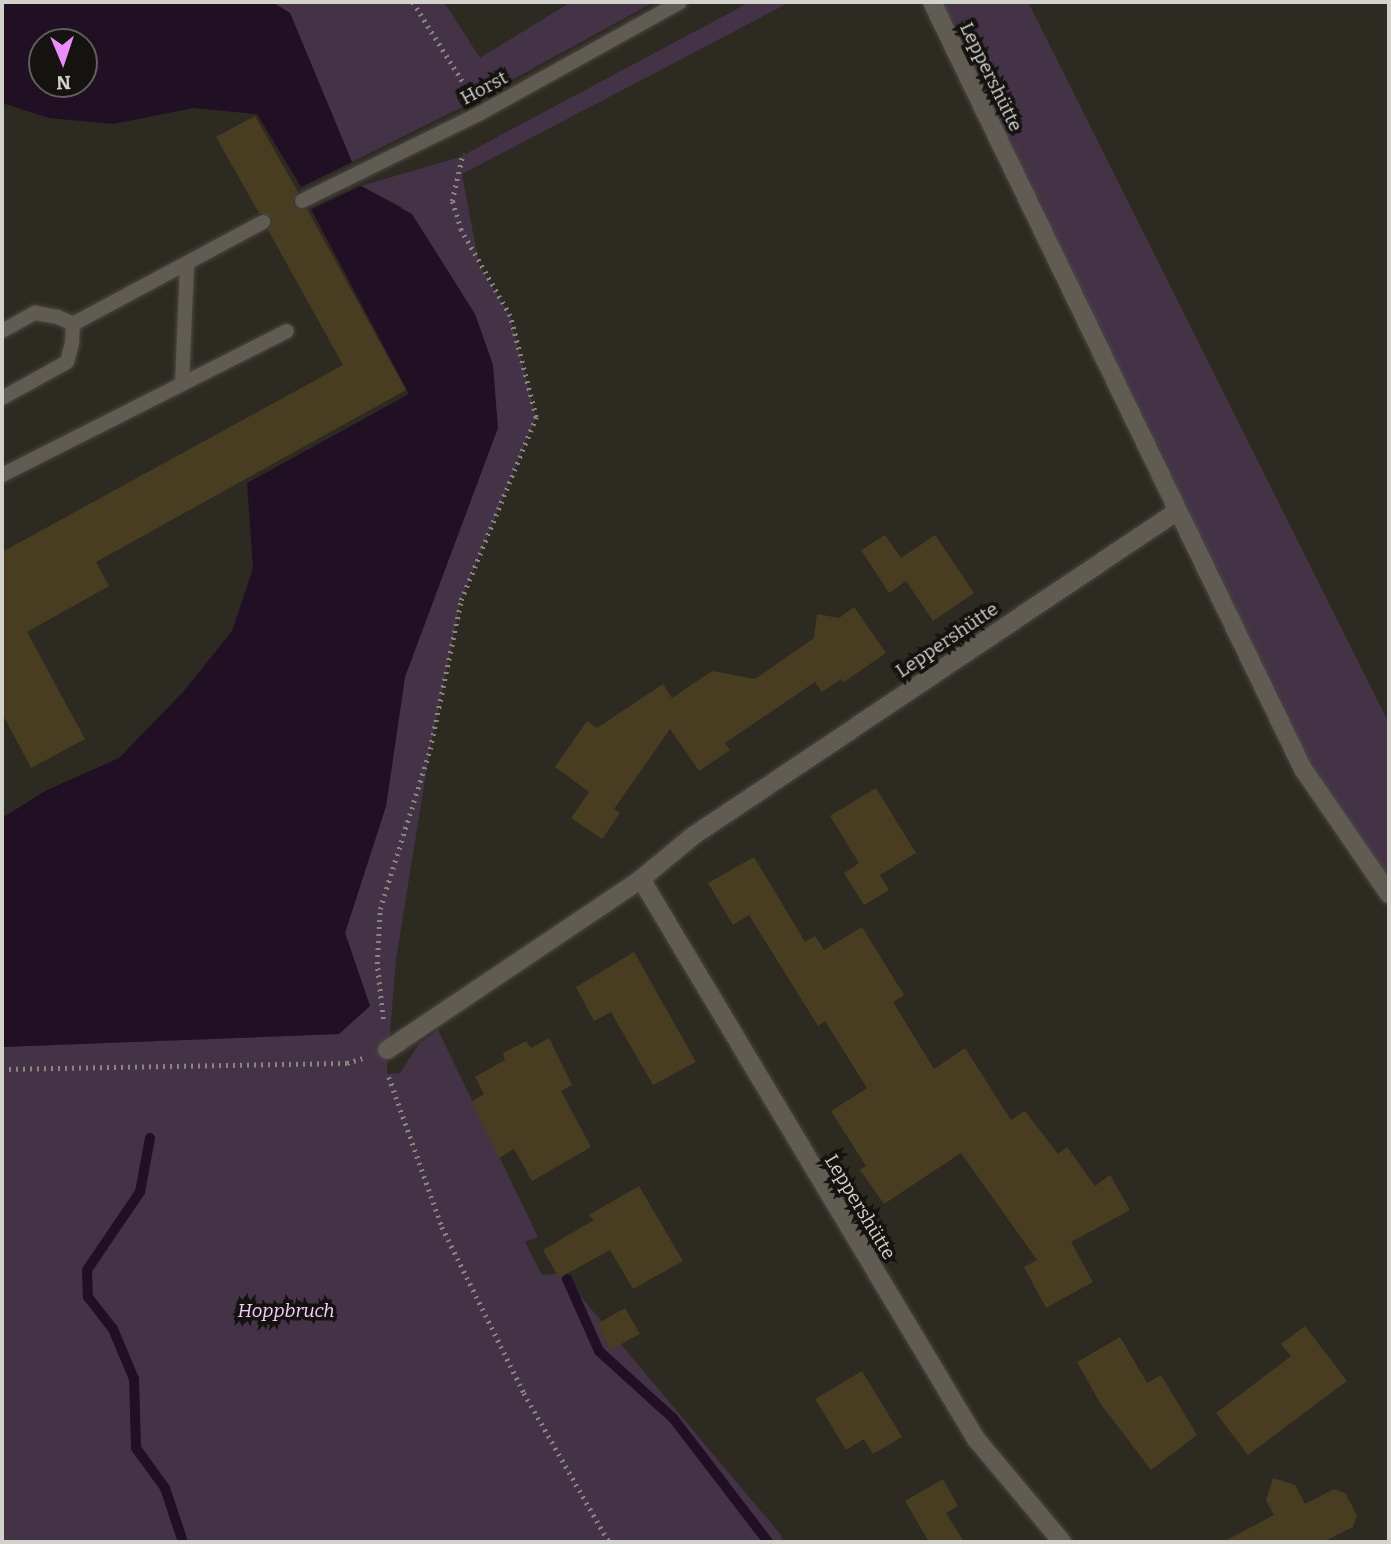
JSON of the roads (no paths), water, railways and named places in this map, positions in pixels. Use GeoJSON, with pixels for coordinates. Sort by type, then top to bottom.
{"type":"FeatureCollection","features":[{"type":"Feature","properties":{"kind":"street","name":"Leppershütte"},"geometry":{"type":"LineString","coordinates":[[932,2],[1303,769],[1389,894]]}},
{"type":"Feature","properties":{"kind":"street","name":"Leppershütte"},"geometry":{"type":"LineString","coordinates":[[387,1050],[641,879],[693,836],[1177,512]]}},
{"type":"Feature","properties":{"kind":"street","name":"Leppershütte"},"geometry":{"type":"LineString","coordinates":[[641,879],[975,1439],[1062,1542]]}},
{"type":"Feature","properties":{"kind":"lane","name":"Horst"},"geometry":{"type":"LineString","coordinates":[[302,201],[477,115],[680,2]]}},
{"type":"Feature","properties":{"kind":"lane"},"geometry":{"type":"LineString","coordinates":[[73,324],[263,222]]}},
{"type":"Feature","properties":{"kind":"lane"},"geometry":{"type":"LineString","coordinates":[[182,384],[187,265]]}},
{"type":"Feature","properties":{"kind":"lane"},"geometry":{"type":"LineString","coordinates":[[2,331],[35,313],[58,317],[73,324]]}},
{"type":"Feature","properties":{"kind":"lane"},"geometry":{"type":"LineString","coordinates":[[2,398],[67,362],[73,324]]}},
{"type":"Feature","properties":{"kind":"lane"},"geometry":{"type":"LineString","coordinates":[[2,475],[287,331]]}},
{"type":"Feature","properties":{"kind":"waterway"},"geometry":{"type":"LineString","coordinates":[[150,1138],[140,1192],[87,1270],[88,1297],[113,1329],[134,1379],[136,1448],[165,1488],[183,1542]]}},
{"type":"Feature","properties":{"kind":"waterway"},"geometry":{"type":"LineString","coordinates":[[567,1279],[599,1351],[673,1418],[768,1542]]}},
{"type":"Feature","properties":{"kind":"park label","name":"Hoppbruch"},"geometry":{"type":"Point","coordinates":[286,1311]}}]}
